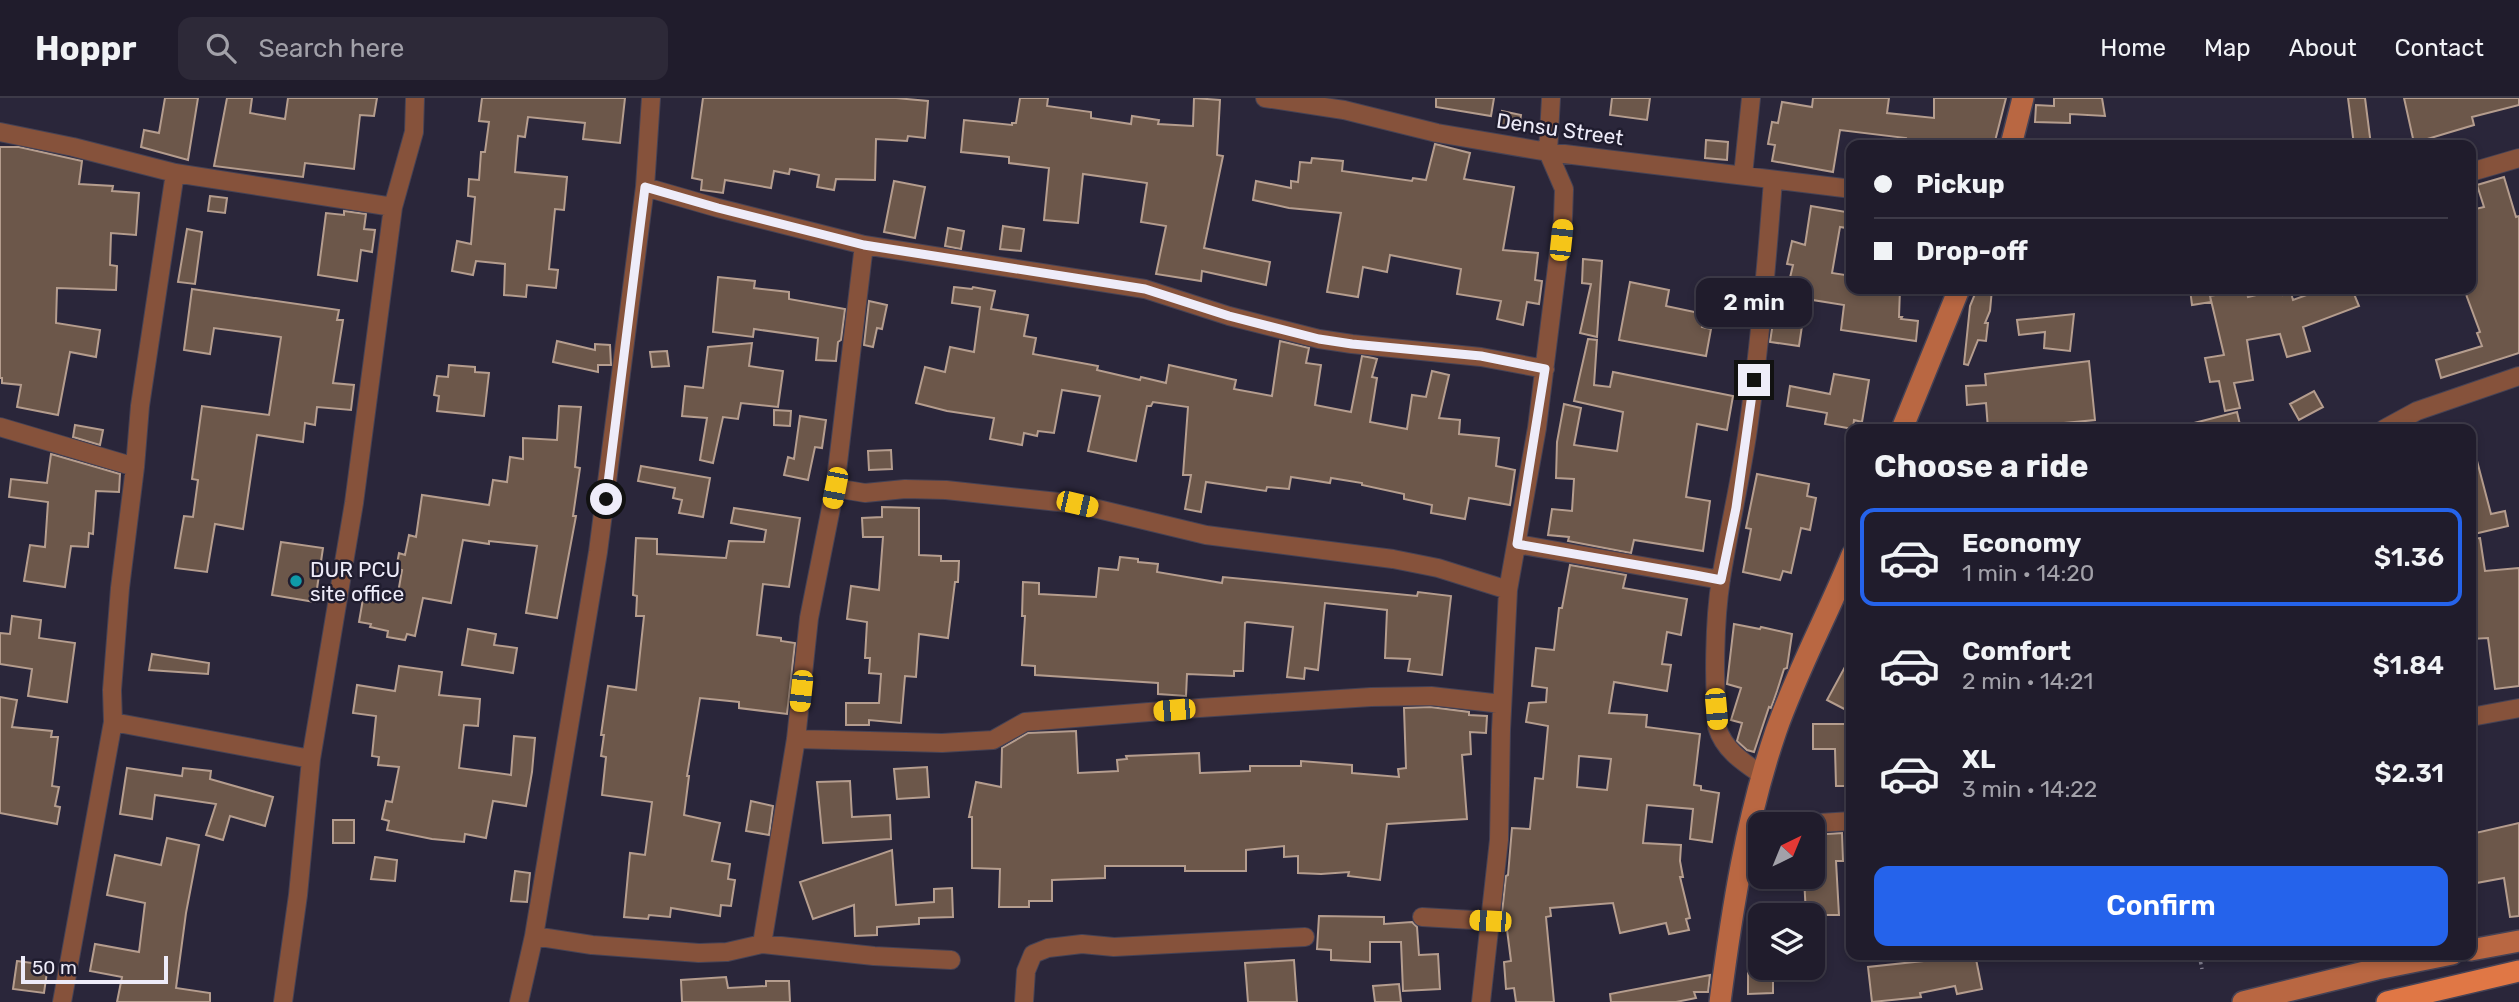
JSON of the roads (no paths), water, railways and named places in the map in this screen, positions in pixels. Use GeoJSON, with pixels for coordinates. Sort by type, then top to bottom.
{"type":"FeatureCollection","features":[{"type":"Feature","properties":{"kind":"main road"},"geometry":{"type":"LineString","coordinates":[[2387,1002],[2519,971]]}},
{"type":"Feature","properties":{"kind":"street"},"geometry":{"type":"LineString","coordinates":[[283,1002],[298,895],[311,759],[354,503],[393,207],[414,132],[415,98]]}},
{"type":"Feature","properties":{"kind":"street"},"geometry":{"type":"LineString","coordinates":[[519,1002],[534,936],[598,552],[624,367],[645,187],[651,98]]}},
{"type":"Feature","properties":{"kind":"street","name":"Densu Street"},"geometry":{"type":"LineString","coordinates":[[1265,98],[1344,110],[1437,133],[1548,152],[1846,188]]}},
{"type":"Feature","properties":{"kind":"street"},"geometry":{"type":"LineString","coordinates":[[1481,1002],[1499,840],[1508,590],[1557,281],[1564,189],[1548,152],[1551,98]]}},
{"type":"Feature","properties":{"kind":"street"},"geometry":{"type":"LineString","coordinates":[[1743,175],[1751,98]]}},
{"type":"Feature","properties":{"kind":"street"},"geometry":{"type":"LineString","coordinates":[[2012,140],[2023,98]]}},
{"type":"Feature","properties":{"kind":"street"},"geometry":{"type":"LineString","coordinates":[[0,132],[175,173],[393,207]]}},
{"type":"Feature","properties":{"kind":"street"},"geometry":{"type":"LineString","coordinates":[[2476,171],[2519,159]]}},
{"type":"Feature","properties":{"kind":"street"},"geometry":{"type":"LineString","coordinates":[[62,1002],[113,722],[112,690],[120,588],[140,406],[175,173]]}},
{"type":"Feature","properties":{"kind":"street"},"geometry":{"type":"LineString","coordinates":[[1762,775],[1731,751],[1721,739],[1717,727],[1717,614],[1749,424],[1773,180]]}},
{"type":"Feature","properties":{"kind":"street"},"geometry":{"type":"LineString","coordinates":[[645,187],[864,245],[1145,289],[1229,316],[1319,339],[1481,356],[1545,369]]}},
{"type":"Feature","properties":{"kind":"street"},"geometry":{"type":"LineString","coordinates":[[762,944],[796,739],[808,618],[835,488],[864,245]]}},
{"type":"Feature","properties":{"kind":"street"},"geometry":{"type":"LineString","coordinates":[[1904,424],[1957,294]]}},
{"type":"Feature","properties":{"kind":"street"},"geometry":{"type":"LineString","coordinates":[[2393,424],[2417,411],[2519,376]]}},
{"type":"Feature","properties":{"kind":"street"},"geometry":{"type":"LineString","coordinates":[[0,426],[135,467]]}},
{"type":"Feature","properties":{"kind":"street"},"geometry":{"type":"LineString","coordinates":[[835,488],[865,493],[905,489],[946,490],[1077,504],[1206,535],[1393,559],[1438,568],[1508,590]]}},
{"type":"Feature","properties":{"kind":"street"},"geometry":{"type":"LineString","coordinates":[[1517,544],[1721,580]]}},
{"type":"Feature","properties":{"kind":"street"},"geometry":{"type":"LineString","coordinates":[[1756,812],[1762,775],[1777,729],[1846,571]]}},
{"type":"Feature","properties":{"kind":"street"},"geometry":{"type":"LineString","coordinates":[[796,739],[942,743],[993,740],[1025,722],[1371,697],[1431,696],[1502,704]]}},
{"type":"Feature","properties":{"kind":"street"},"geometry":{"type":"LineString","coordinates":[[2476,716],[2519,708]]}},
{"type":"Feature","properties":{"kind":"street"},"geometry":{"type":"LineString","coordinates":[[113,722],[311,759]]}},
{"type":"Feature","properties":{"kind":"street"},"geometry":{"type":"LineString","coordinates":[[1825,823],[1846,821]]}},
{"type":"Feature","properties":{"kind":"street"},"geometry":{"type":"LineString","coordinates":[[1720,1002],[1748,858]]}},
{"type":"Feature","properties":{"kind":"street"},"geometry":{"type":"LineString","coordinates":[[1422,917],[1490,921]]}},
{"type":"Feature","properties":{"kind":"street"},"geometry":{"type":"LineString","coordinates":[[534,936],[592,945],[699,953],[727,952],[762,944],[874,956],[951,960]]}},
{"type":"Feature","properties":{"kind":"street"},"geometry":{"type":"LineString","coordinates":[[1024,1002],[1026,971],[1033,954],[1048,948],[1082,944],[1114,947],[1305,937]]}},
{"type":"Feature","properties":{"kind":"street"},"geometry":{"type":"LineString","coordinates":[[2476,949],[2519,941]]}},
{"type":"Feature","properties":{"kind":"street"},"geometry":{"type":"LineString","coordinates":[[2243,1002],[2422,960]]}},
{"type":"Feature","properties":{"kind":"place","name":"DUR PCU site office"},"geometry":{"type":"Point","coordinates":[296,581]}}]}
